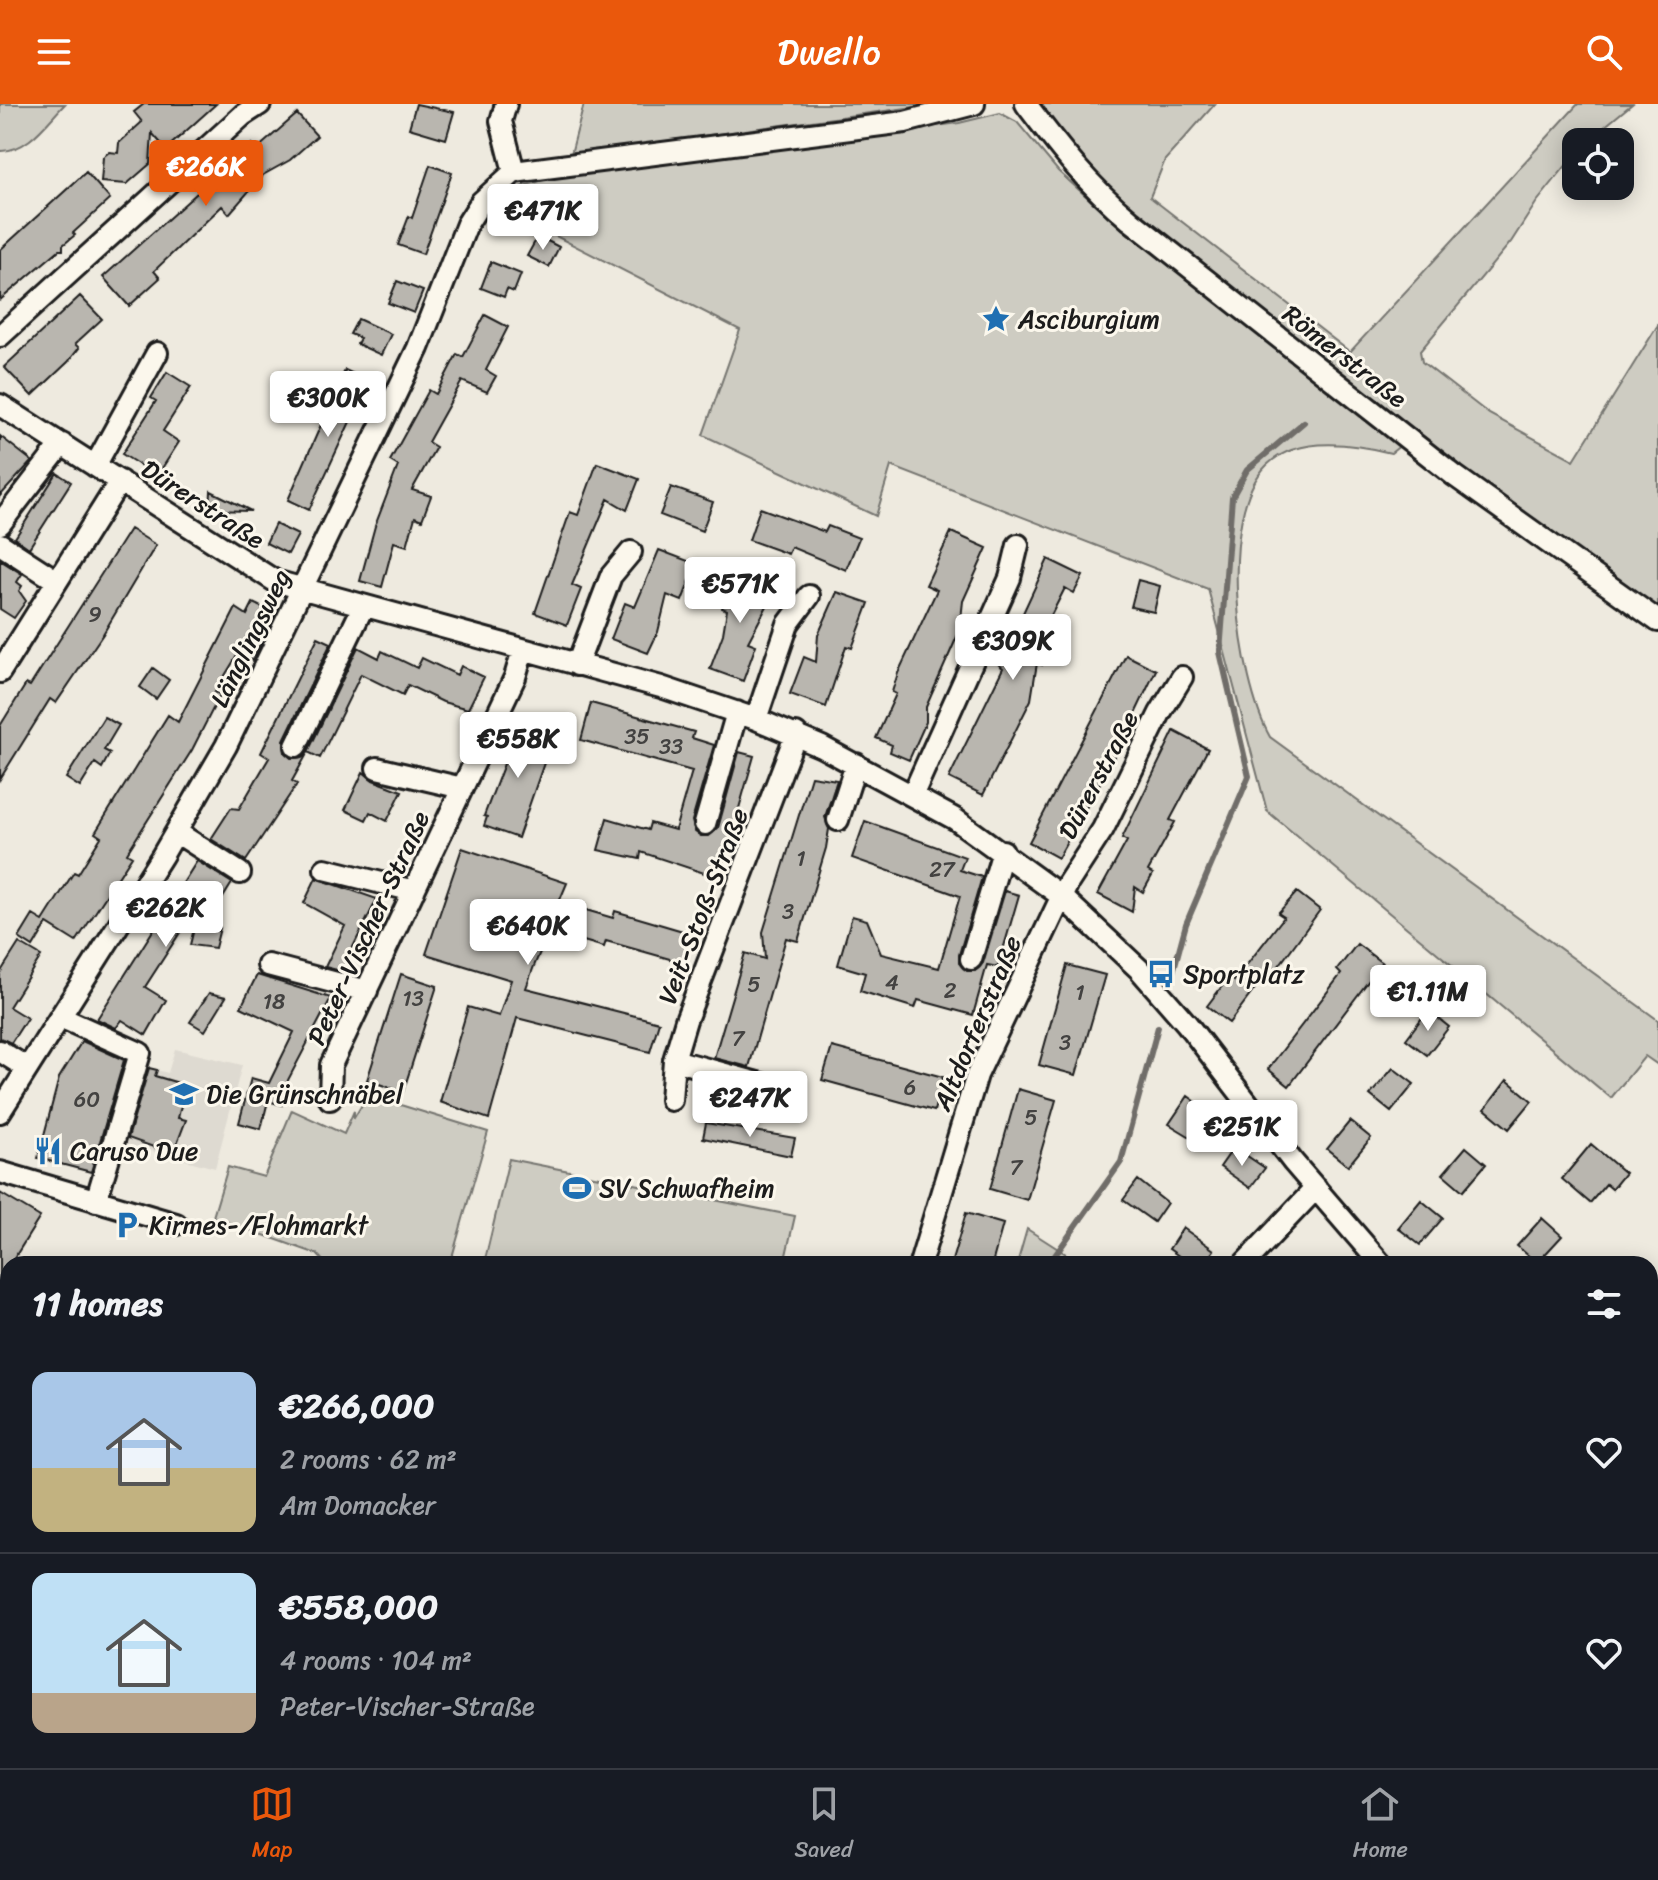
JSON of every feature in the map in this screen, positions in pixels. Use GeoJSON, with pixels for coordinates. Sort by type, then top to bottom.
{"type":"FeatureCollection","features":[{"type":"Feature","properties":{"kind":"street"},"geometry":{"type":"LineString","coordinates":[[0,336],[243,115],[260,104]]}},
{"type":"Feature","properties":{"kind":"street"},"geometry":{"type":"LineString","coordinates":[[499,110],[514,172],[905,122],[974,104]]}},
{"type":"Feature","properties":{"kind":"street","name":"Römerstraße"},"geometry":{"type":"LineString","coordinates":[[1026,104],[1060,152],[1093,189],[1130,220],[1455,476],[1658,621]]}},
{"type":"Feature","properties":{"kind":"street","name":"Länglingsweg"},"geometry":{"type":"LineString","coordinates":[[0,1112],[176,832],[226,746],[418,348],[467,224],[481,202],[514,172]]}},
{"type":"Feature","properties":{"kind":"street"},"geometry":{"type":"LineString","coordinates":[[95,466],[157,353]]}},
{"type":"Feature","properties":{"kind":"street","name":"Dürerstraße"},"geometry":{"type":"LineString","coordinates":[[0,405],[275,581],[747,716],[796,734],[913,794],[1003,851],[1109,938],[1187,1024],[1316,1188],[1374,1256]]}},
{"type":"Feature","properties":{"kind":"street"},"geometry":{"type":"LineString","coordinates":[[0,524],[62,444]]}},
{"type":"Feature","properties":{"kind":"street"},"geometry":{"type":"LineString","coordinates":[[2,666],[120,481]]}},
{"type":"Feature","properties":{"kind":"street"},"geometry":{"type":"LineString","coordinates":[[0,544],[57,581]]}},
{"type":"Feature","properties":{"kind":"street"},"geometry":{"type":"LineString","coordinates":[[913,794],[1010,578],[1018,545]]}},
{"type":"Feature","properties":{"kind":"street"},"geometry":{"type":"LineString","coordinates":[[577,665],[611,576],[631,552]]}},
{"type":"Feature","properties":{"kind":"street"},"geometry":{"type":"LineString","coordinates":[[705,824],[747,716],[788,624],[809,596]]}},
{"type":"Feature","properties":{"kind":"street"},"geometry":{"type":"LineString","coordinates":[[296,746],[363,607]]}},
{"type":"Feature","properties":{"kind":"street","name":"Peter-Vischer-Straße"},"geometry":{"type":"LineString","coordinates":[[330,1099],[331,1065],[515,677],[523,650]]}},
{"type":"Feature","properties":{"kind":"street","name":"Dürerstraße"},"geometry":{"type":"LineString","coordinates":[[1061,896],[1103,829],[1160,713],[1182,677]]}},
{"type":"Feature","properties":{"kind":"street","name":"Veit-Stoß-Straße"},"geometry":{"type":"LineString","coordinates":[[671,1100],[674,1060],[686,1020],[796,734]]}},
{"type":"Feature","properties":{"kind":"street"},"geometry":{"type":"LineString","coordinates":[[838,820],[856,764]]}},
{"type":"Feature","properties":{"kind":"street"},"geometry":{"type":"LineString","coordinates":[[377,768],[462,788]]}},
{"type":"Feature","properties":{"kind":"street"},"geometry":{"type":"LineString","coordinates":[[176,832],[240,873]]}},
{"type":"Feature","properties":{"kind":"street"},"geometry":{"type":"LineString","coordinates":[[971,959],[1003,851]]}},
{"type":"Feature","properties":{"kind":"street"},"geometry":{"type":"LineString","coordinates":[[325,869],[414,891]]}},
{"type":"Feature","properties":{"kind":"street","name":"Altdorferstraße"},"geometry":{"type":"LineString","coordinates":[[922,1256],[934,1197],[977,1075],[1061,896]]}},
{"type":"Feature","properties":{"kind":"street"},"geometry":{"type":"LineString","coordinates":[[268,965],[367,991]]}},
{"type":"Feature","properties":{"kind":"street"},"geometry":{"type":"LineString","coordinates":[[60,1017],[140,1053],[96,1201]]}},
{"type":"Feature","properties":{"kind":"street"},"geometry":{"type":"LineString","coordinates":[[0,1051],[27,1068]]}},
{"type":"Feature","properties":{"kind":"street"},"geometry":{"type":"LineString","coordinates":[[674,1060],[787,1091],[788,1086]]}},
{"type":"Feature","properties":{"kind":"street"},"geometry":{"type":"LineString","coordinates":[[0,1172],[176,1224]]}},
{"type":"Feature","properties":{"kind":"street"},"geometry":{"type":"LineString","coordinates":[[1252,1256],[1316,1188]]}},
{"type":"Feature","properties":{"kind":"shaded area"},"geometry":{"type":"Polygon","coordinates":[[[0,104],[65,104],[28,141],[19,147],[0,151],[0,104]]]}},
{"type":"Feature","properties":{"kind":"shaded area"},"geometry":{"type":"Polygon","coordinates":[[[584,104],[936,104],[571,154],[584,104]]]}},
{"type":"Feature","properties":{"kind":"shaded area"},"geometry":{"type":"Polygon","coordinates":[[[1037,104],[1215,104],[1165,160],[1150,197],[1350,352],[1578,104],[1632,104],[1603,128],[1562,128],[1562,170],[1511,242],[1420,351],[1422,362],[1489,414],[1574,460],[1658,325],[1658,613],[1416,433],[1106,192],[1037,104]]]}},
{"type":"Feature","properties":{"kind":"shaded area"},"geometry":{"type":"Polygon","coordinates":[[[1000,113],[1017,122],[1058,171],[1126,232],[1401,445],[1391,453],[1327,444],[1294,449],[1267,465],[1251,489],[1241,521],[1237,598],[1249,677],[1259,711],[1270,737],[1658,1020],[1658,1065],[1645,1056],[1611,1098],[1267,811],[1208,589],[891,466],[876,516],[703,435],[740,330],[493,204],[510,190],[564,174],[959,123],[1000,113]]]}},
{"type":"Feature","properties":{"kind":"shaded area","name":"Die Grünschnäbel"},"geometry":{"type":"Polygon","coordinates":[[[175,1049],[242,1065],[215,1168],[119,1142],[142,1066],[168,1073],[175,1049]]]}},
{"type":"Feature","properties":{"kind":"shaded area"},"geometry":{"type":"Polygon","coordinates":[[[368,1095],[488,1132],[452,1256],[319,1256],[213,1217],[228,1167],[264,1177],[292,1110],[344,1134],[354,1111],[354,1118],[368,1095]]]}},
{"type":"Feature","properties":{"kind":"shaded area","name":"SV Schwafheim"},"geometry":{"type":"Polygon","coordinates":[[[509,1159],[795,1216],[786,1256],[486,1256],[509,1159]]]}},
{"type":"Feature","properties":{"kind":"shaded area"},"geometry":{"type":"Polygon","coordinates":[[[1027,1229],[1066,1254],[1065,1256],[1019,1256],[1027,1229]]]}},
{"type":"Feature","properties":{"kind":"building"},"geometry":{"type":"Polygon","coordinates":[[[144,104],[216,104],[166,149],[152,133],[150,164],[127,184],[101,182],[103,157],[109,152],[118,153],[119,143],[142,122],[134,112],[144,104]]]}},
{"type":"Feature","properties":{"kind":"building"},"geometry":{"type":"Polygon","coordinates":[[[416,104],[454,112],[446,139],[409,128],[416,104]]]}},
{"type":"Feature","properties":{"kind":"building"},"geometry":{"type":"Polygon","coordinates":[[[297,114],[317,136],[290,160],[263,175],[229,214],[222,206],[154,271],[160,278],[129,306],[103,277],[252,144],[257,149],[297,114]]]}},
{"type":"Feature","properties":{"kind":"building"},"geometry":{"type":"Polygon","coordinates":[[[430,165],[452,173],[423,254],[398,245],[409,216],[412,218],[430,165]]]}},
{"type":"Feature","properties":{"kind":"building"},"geometry":{"type":"Polygon","coordinates":[[[86,172],[110,199],[73,233],[75,235],[63,245],[63,250],[59,250],[0,300],[0,250],[86,172]]]}},
{"type":"Feature","properties":{"kind":"building"},"geometry":{"type":"Polygon","coordinates":[[[538,236],[559,247],[549,267],[527,256],[538,236]]]}},
{"type":"Feature","properties":{"kind":"building"},"geometry":{"type":"Polygon","coordinates":[[[491,262],[521,274],[514,292],[507,289],[504,297],[481,288],[491,262]]]}},
{"type":"Feature","properties":{"kind":"building"},"geometry":{"type":"Polygon","coordinates":[[[397,281],[423,291],[414,313],[388,303],[397,281]]]}},
{"type":"Feature","properties":{"kind":"building"},"geometry":{"type":"Polygon","coordinates":[[[80,296],[102,319],[75,344],[79,348],[68,362],[32,396],[4,367],[80,296]]]}},
{"type":"Feature","properties":{"kind":"building"},"geometry":{"type":"Polygon","coordinates":[[[485,315],[508,327],[486,370],[496,376],[487,392],[462,381],[428,442],[436,447],[412,490],[431,496],[422,520],[415,517],[407,546],[394,542],[382,587],[360,581],[375,526],[398,466],[390,461],[429,390],[436,394],[457,354],[463,357],[485,315]]]}},
{"type":"Feature","properties":{"kind":"building"},"geometry":{"type":"Polygon","coordinates":[[[358,319],[391,334],[381,355],[357,344],[360,338],[350,334],[358,319]]]}},
{"type":"Feature","properties":{"kind":"building"},"geometry":{"type":"Polygon","coordinates":[[[345,370],[369,381],[309,510],[288,500],[345,370]]]}},
{"type":"Feature","properties":{"kind":"building"},"geometry":{"type":"Polygon","coordinates":[[[167,372],[191,387],[163,431],[179,442],[157,476],[122,454],[156,401],[151,398],[167,372]]]}},
{"type":"Feature","properties":{"kind":"building"},"geometry":{"type":"Polygon","coordinates":[[[0,436],[32,461],[0,496],[0,436]]]}},
{"type":"Feature","properties":{"kind":"building"},"geometry":{"type":"Polygon","coordinates":[[[597,463],[639,479],[627,510],[608,499],[572,585],[581,589],[567,625],[535,613],[570,512],[578,515],[597,463]]]}},
{"type":"Feature","properties":{"kind":"building"},"geometry":{"type":"Polygon","coordinates":[[[57,473],[71,482],[29,548],[15,538],[57,473]]]}},
{"type":"Feature","properties":{"kind":"building"},"geometry":{"type":"Polygon","coordinates":[[[671,487],[713,502],[702,531],[660,515],[671,487]]]}},
{"type":"Feature","properties":{"kind":"building"},"geometry":{"type":"Polygon","coordinates":[[[211,491],[251,511],[210,510],[211,491]]]}},
{"type":"Feature","properties":{"kind":"building"},"geometry":{"type":"Polygon","coordinates":[[[760,508],[825,532],[828,526],[859,538],[846,570],[791,547],[788,554],[749,540],[760,508]]]}},
{"type":"Feature","properties":{"kind":"building"},"geometry":{"type":"Polygon","coordinates":[[[275,524],[298,535],[288,554],[266,543],[275,524]]]}},
{"type":"Feature","properties":{"kind":"building"},"geometry":{"type":"Polygon","coordinates":[[[130,529],[156,545],[103,634],[56,703],[50,699],[0,779],[0,726],[26,684],[30,686],[130,529]]]}},
{"type":"Feature","properties":{"kind":"building"},"geometry":{"type":"Polygon","coordinates":[[[951,532],[987,548],[963,601],[961,619],[964,621],[926,707],[926,722],[909,760],[890,752],[892,745],[876,738],[896,694],[892,692],[898,673],[937,590],[926,585],[951,532]]]}},
{"type":"Feature","properties":{"kind":"building"},"geometry":{"type":"Polygon","coordinates":[[[659,550],[696,564],[682,601],[667,595],[658,632],[648,653],[611,639],[625,603],[635,607],[659,550]]]}},
{"type":"Feature","properties":{"kind":"building"},"geometry":{"type":"Polygon","coordinates":[[[1048,559],[1083,576],[1074,593],[1065,588],[1038,641],[1051,648],[1042,665],[1037,663],[1031,700],[983,795],[949,778],[1003,668],[999,665],[1048,559]]]}},
{"type":"Feature","properties":{"kind":"building"},"geometry":{"type":"Polygon","coordinates":[[[0,560],[22,574],[17,582],[22,586],[19,591],[26,601],[14,618],[0,609],[0,560]]]}},
{"type":"Feature","properties":{"kind":"building"},"geometry":{"type":"Polygon","coordinates":[[[735,571],[772,585],[765,603],[768,604],[748,642],[756,645],[743,681],[710,669],[723,634],[727,610],[722,608],[728,590],[732,591],[735,571]]]}},
{"type":"Feature","properties":{"kind":"building"},"geometry":{"type":"Polygon","coordinates":[[[1138,580],[1160,586],[1154,612],[1131,607],[1138,580]]]}},
{"type":"Feature","properties":{"kind":"building"},"geometry":{"type":"Polygon","coordinates":[[[837,592],[869,603],[852,648],[846,646],[826,707],[790,694],[804,657],[816,662],[818,635],[837,592]]]}},
{"type":"Feature","properties":{"kind":"building"},"geometry":{"type":"Polygon","coordinates":[[[253,603],[275,614],[252,661],[238,654],[215,692],[220,695],[192,750],[127,853],[132,856],[76,942],[47,924],[33,947],[19,938],[33,915],[43,921],[74,872],[78,874],[101,837],[95,833],[168,715],[178,722],[236,608],[247,615],[253,603]]]}},
{"type":"Feature","properties":{"kind":"building"},"geometry":{"type":"Polygon","coordinates":[[[318,637],[331,643],[284,740],[285,753],[291,758],[303,757],[308,752],[292,781],[297,784],[246,861],[211,839],[231,808],[239,809],[269,758],[261,753],[318,637]]]}},
{"type":"Feature","properties":{"kind":"building"},"geometry":{"type":"Polygon","coordinates":[[[358,647],[379,658],[382,651],[417,668],[422,658],[457,675],[461,666],[484,677],[468,709],[443,702],[408,685],[403,695],[361,674],[320,758],[308,752],[358,647]]]}},
{"type":"Feature","properties":{"kind":"building"},"geometry":{"type":"Polygon","coordinates":[[[1126,655],[1156,670],[1113,760],[1058,858],[1029,842],[1126,655]]]}},
{"type":"Feature","properties":{"kind":"building"},"geometry":{"type":"Polygon","coordinates":[[[153,668],[169,680],[156,699],[140,687],[153,668]]]}},
{"type":"Feature","properties":{"kind":"building"},"geometry":{"type":"Polygon","coordinates":[[[591,703],[694,732],[692,738],[714,745],[692,821],[695,832],[701,836],[709,836],[718,828],[739,752],[754,756],[719,878],[641,852],[640,859],[598,850],[607,818],[648,830],[650,823],[675,830],[692,771],[581,740],[591,703]]]}},
{"type":"Feature","properties":{"kind":"building"},"geometry":{"type":"Polygon","coordinates":[[[104,717],[119,725],[104,750],[110,753],[102,768],[95,763],[80,787],[66,778],[104,717]]]}},
{"type":"Feature","properties":{"kind":"building"},"geometry":{"type":"Polygon","coordinates":[[[520,722],[554,734],[518,838],[484,826],[487,817],[484,816],[520,722]]]}},
{"type":"Feature","properties":{"kind":"building"},"geometry":{"type":"Polygon","coordinates":[[[1174,731],[1208,749],[1170,820],[1175,822],[1148,871],[1153,874],[1143,892],[1135,887],[1132,912],[1098,894],[1127,841],[1122,838],[1174,731]]]}},
{"type":"Feature","properties":{"kind":"building"},"geometry":{"type":"Polygon","coordinates":[[[363,772],[373,780],[402,791],[387,821],[370,812],[366,820],[345,810],[363,772]]]}},
{"type":"Feature","properties":{"kind":"building"},"geometry":{"type":"Polygon","coordinates":[[[811,776],[837,780],[825,817],[829,829],[826,848],[798,941],[786,938],[749,1067],[714,1058],[745,953],[765,959],[763,932],[811,776]]]}},
{"type":"Feature","properties":{"kind":"building"},"geometry":{"type":"Polygon","coordinates":[[[865,821],[965,857],[960,870],[982,877],[959,955],[959,963],[967,971],[975,971],[983,963],[1005,891],[1019,895],[998,967],[987,965],[973,1015],[918,1000],[915,1008],[860,991],[865,973],[838,965],[852,916],[867,920],[881,954],[939,968],[960,896],[852,858],[865,821]]]}},
{"type":"Feature","properties":{"kind":"building"},"geometry":{"type":"Polygon","coordinates":[[[462,848],[567,883],[559,902],[613,918],[615,911],[693,934],[684,963],[606,941],[604,947],[549,931],[534,966],[526,988],[659,1022],[650,1052],[517,1018],[489,1119],[440,1102],[468,1007],[499,1016],[511,980],[426,954],[462,848]]]}},
{"type":"Feature","properties":{"kind":"building"},"geometry":{"type":"Polygon","coordinates":[[[197,861],[232,883],[206,925],[220,928],[215,948],[190,945],[201,900],[145,987],[166,1000],[146,1035],[122,1020],[116,1028],[97,1019],[197,861]]]}},
{"type":"Feature","properties":{"kind":"building"},"geometry":{"type":"Polygon","coordinates":[[[316,878],[377,899],[341,971],[325,967],[345,926],[304,903],[316,878]]]}},
{"type":"Feature","properties":{"kind":"building"},"geometry":{"type":"Polygon","coordinates":[[[1297,892],[1320,910],[1267,982],[1263,978],[1229,1023],[1207,1006],[1229,977],[1234,981],[1284,917],[1278,913],[1297,892]]]}},
{"type":"Feature","properties":{"kind":"building"},"geometry":{"type":"Polygon","coordinates":[[[19,943],[41,956],[9,1007],[27,1018],[11,1043],[0,1038],[0,973],[19,943]]]}},
{"type":"Feature","properties":{"kind":"building"},"geometry":{"type":"Polygon","coordinates":[[[1357,944],[1382,963],[1289,1086],[1268,1069],[1341,974],[1337,970],[1357,944]]]}},
{"type":"Feature","properties":{"kind":"building"},"geometry":{"type":"Polygon","coordinates":[[[1067,965],[1105,975],[1076,1075],[1039,1065],[1067,965]]]}},
{"type":"Feature","properties":{"kind":"building"},"geometry":{"type":"Polygon","coordinates":[[[401,974],[437,986],[403,1092],[367,1080],[401,974]]]}},
{"type":"Feature","properties":{"kind":"building"},"geometry":{"type":"Polygon","coordinates":[[[257,975],[331,998],[288,1080],[282,1105],[268,1101],[261,1129],[239,1123],[251,1078],[269,1083],[294,1032],[241,1007],[257,975]]]}},
{"type":"Feature","properties":{"kind":"building"},"geometry":{"type":"Polygon","coordinates":[[[209,993],[226,997],[205,1031],[190,1022],[209,993]]]}},
{"type":"Feature","properties":{"kind":"building"},"geometry":{"type":"Polygon","coordinates":[[[1428,1010],[1449,1027],[1427,1055],[1406,1039],[1428,1010]]]}},
{"type":"Feature","properties":{"kind":"building"},"geometry":{"type":"Polygon","coordinates":[[[82,1041],[124,1060],[91,1172],[38,1158],[59,1078],[82,1041]]]}},
{"type":"Feature","properties":{"kind":"building"},"geometry":{"type":"Polygon","coordinates":[[[832,1047],[943,1077],[934,1111],[822,1080],[832,1047]]]}},
{"type":"Feature","properties":{"kind":"building"},"geometry":{"type":"Polygon","coordinates":[[[149,1068],[157,1070],[155,1076],[182,1084],[178,1095],[183,1097],[178,1118],[186,1120],[173,1154],[128,1138],[149,1068]]]}},
{"type":"Feature","properties":{"kind":"building"},"geometry":{"type":"Polygon","coordinates":[[[1393,1068],[1414,1084],[1391,1112],[1370,1095],[1393,1068]]]}},
{"type":"Feature","properties":{"kind":"building"},"geometry":{"type":"Polygon","coordinates":[[[1507,1080],[1532,1101],[1509,1129],[1485,1109],[1507,1080]]]}},
{"type":"Feature","properties":{"kind":"building"},"geometry":{"type":"Polygon","coordinates":[[[717,1085],[784,1104],[795,1101],[806,1104],[802,1119],[714,1094],[717,1085]]]}},
{"type":"Feature","properties":{"kind":"building"},"geometry":{"type":"Polygon","coordinates":[[[1018,1089],[1056,1100],[1027,1200],[990,1189],[1018,1089]]]}},
{"type":"Feature","properties":{"kind":"building"},"geometry":{"type":"Polygon","coordinates":[[[1188,1096],[1220,1119],[1202,1144],[1169,1124],[1188,1096]]]}},
{"type":"Feature","properties":{"kind":"building"},"geometry":{"type":"Polygon","coordinates":[[[1350,1121],[1371,1138],[1348,1166],[1327,1149],[1350,1121]]]}},
{"type":"Feature","properties":{"kind":"building"},"geometry":{"type":"Polygon","coordinates":[[[706,1123],[795,1138],[791,1156],[703,1138],[706,1123]]]}},
{"type":"Feature","properties":{"kind":"building"},"geometry":{"type":"Polygon","coordinates":[[[1591,1144],[1625,1173],[1612,1189],[1606,1184],[1590,1203],[1562,1179],[1591,1144]]]}},
{"type":"Feature","properties":{"kind":"building"},"geometry":{"type":"Polygon","coordinates":[[[1234,1147],[1265,1168],[1250,1188],[1220,1167],[1234,1147]]]}},
{"type":"Feature","properties":{"kind":"building"},"geometry":{"type":"Polygon","coordinates":[[[1466,1147],[1486,1164],[1463,1191],[1443,1174],[1466,1147]]]}},
{"type":"Feature","properties":{"kind":"building"},"geometry":{"type":"Polygon","coordinates":[[[1138,1180],[1167,1203],[1154,1222],[1123,1200],[1138,1180]]]}},
{"type":"Feature","properties":{"kind":"building"},"geometry":{"type":"Polygon","coordinates":[[[0,1193],[40,1217],[16,1256],[0,1256],[0,1193]]]}},
{"type":"Feature","properties":{"kind":"building"},"geometry":{"type":"Polygon","coordinates":[[[1421,1200],[1443,1218],[1420,1245],[1398,1228],[1421,1200]]]}},
{"type":"Feature","properties":{"kind":"building"},"geometry":{"type":"Polygon","coordinates":[[[966,1213],[1003,1224],[994,1256],[953,1256],[966,1213]]]}},
{"type":"Feature","properties":{"kind":"building"},"geometry":{"type":"Polygon","coordinates":[[[1542,1218],[1562,1236],[1543,1256],[1529,1256],[1517,1246],[1542,1218]]]}},
{"type":"Feature","properties":{"kind":"building"},"geometry":{"type":"Polygon","coordinates":[[[1183,1228],[1214,1250],[1210,1256],[1179,1256],[1169,1249],[1183,1228]]]}},
{"type":"Feature","properties":{"kind":"waterway"},"geometry":{"type":"LineString","coordinates":[[1172,976],[1186,924],[1249,776],[1220,652],[1232,497],[1247,470],[1304,422]]}},
{"type":"Feature","properties":{"kind":"waterway"},"geometry":{"type":"LineString","coordinates":[[1055,1256],[1121,1162],[1158,1027]]}},
{"type":"Feature","properties":{"kind":"place","name":"Asciburgium"},"geometry":{"type":"Point","coordinates":[996,319]}},
{"type":"Feature","properties":{"kind":"place","name":"Sportplatz"},"geometry":{"type":"Point","coordinates":[1161,974]}},
{"type":"Feature","properties":{"kind":"place","name":"Die Grünschnäbel"},"geometry":{"type":"Point","coordinates":[184,1094]}},
{"type":"Feature","properties":{"kind":"place","name":"Caruso Due"},"geometry":{"type":"Point","coordinates":[48,1151]}},
{"type":"Feature","properties":{"kind":"place","name":"SV Schwafheim"},"geometry":{"type":"Point","coordinates":[577,1188]}},
{"type":"Feature","properties":{"kind":"place","name":"Kirmes-/Flohmarkt"},"geometry":{"type":"Point","coordinates":[127,1225]}}]}
